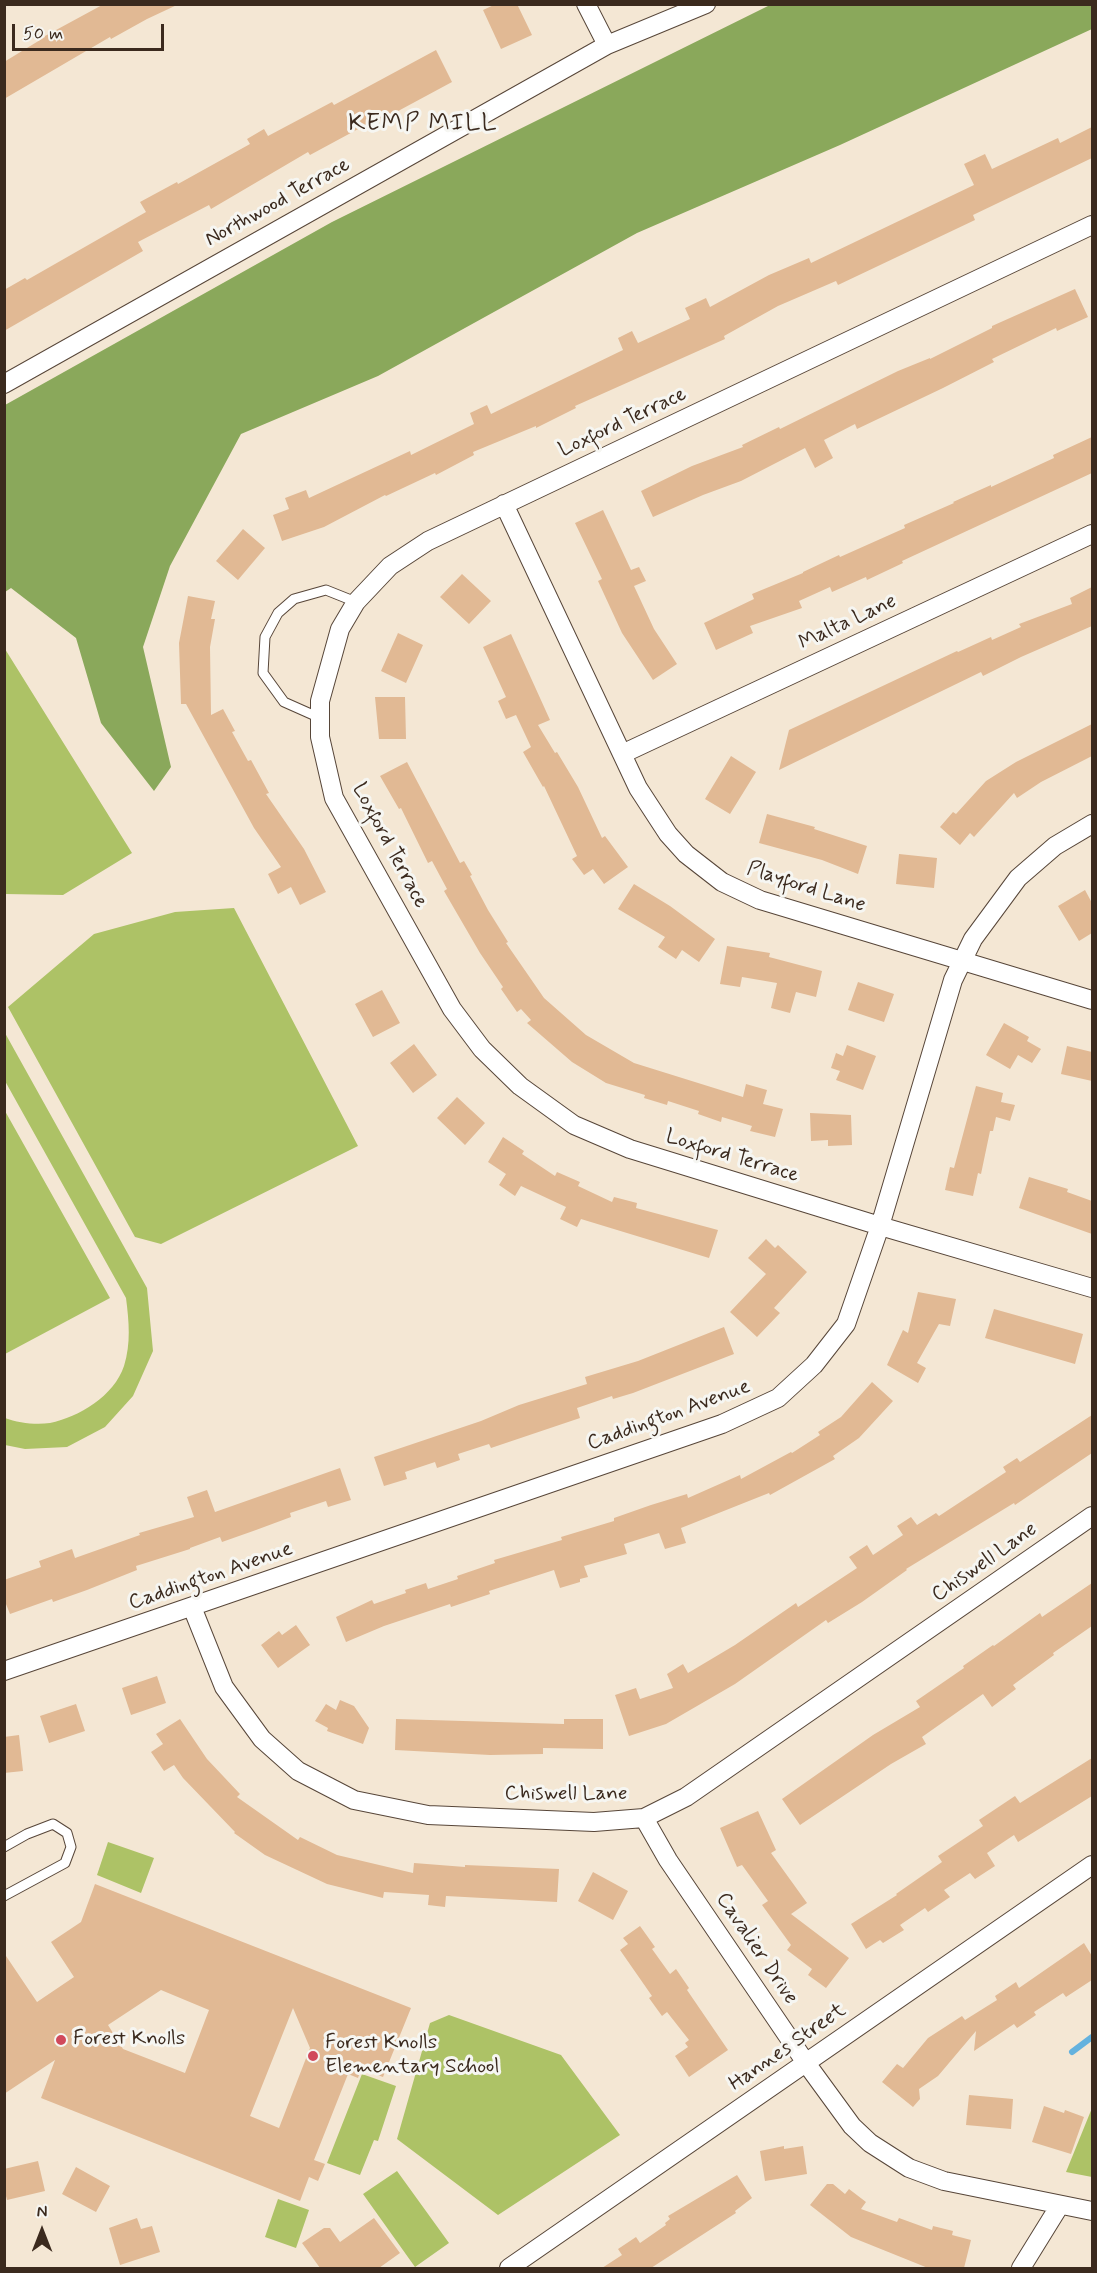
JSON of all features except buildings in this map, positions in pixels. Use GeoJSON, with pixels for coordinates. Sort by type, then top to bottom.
{"type":"FeatureCollection","features":[{"type":"Feature","properties":{"kind":"street"},"geometry":{"type":"LineString","coordinates":[[586,4],[607,45]]}},
{"type":"Feature","properties":{"kind":"street","name":"Northwood Terrace"},"geometry":{"type":"LineString","coordinates":[[4,384],[607,45],[706,4]]}},
{"type":"Feature","properties":{"kind":"street","name":"Loxford Terrace"},"geometry":{"type":"LineString","coordinates":[[1092,225],[428,541],[390,566],[356,602],[340,629],[320,701],[320,737],[334,798],[452,1009],[482,1049],[520,1086],[574,1125],[630,1149],[1092,1288]]}},
{"type":"Feature","properties":{"kind":"street","name":"Playford Lane"},"geometry":{"type":"LineString","coordinates":[[504,504],[638,789],[668,834],[686,854],[722,882],[760,900],[1092,1000]]}},
{"type":"Feature","properties":{"kind":"street","name":"Malta Lane"},"geometry":{"type":"LineString","coordinates":[[622,754],[1092,534]]}},
{"type":"Feature","properties":{"kind":"street","name":"Caddington Avenue"},"geometry":{"type":"LineString","coordinates":[[4,1671],[722,1424],[778,1398],[814,1365],[846,1324],[880,1226],[953,980],[973,939],[1018,878],[1055,846],[1092,824]]}},
{"type":"Feature","properties":{"kind":"street","name":"Chiswell Lane"},"geometry":{"type":"LineString","coordinates":[[192,1607],[224,1687],[262,1739],[298,1772],[354,1800],[428,1815],[594,1822],[644,1818],[686,1797],[1092,1516]]}},
{"type":"Feature","properties":{"kind":"street","name":"Cavalier Drive"},"geometry":{"type":"LineString","coordinates":[[644,1818],[668,1860],[806,2063],[852,2126],[870,2144],[909,2168],[944,2181],[1092,2211]]}},
{"type":"Feature","properties":{"kind":"street","name":"Hannes Street"},"geometry":{"type":"LineString","coordinates":[[509,2268],[1092,1865]]}},
{"type":"Feature","properties":{"kind":"street"},"geometry":{"type":"LineString","coordinates":[[1021,2268],[1060,2205]]}},
{"type":"Feature","properties":{"kind":"lane"},"geometry":{"type":"LineString","coordinates":[[320,717],[284,702],[263,673],[265,638],[278,613],[294,599],[326,590],[356,602]]}},
{"type":"Feature","properties":{"kind":"lane"},"geometry":{"type":"LineString","coordinates":[[4,1847],[27,1834],[53,1824],[67,1833],[70,1847],[65,1863],[4,1896]]}},
{"type":"Feature","properties":{"kind":"green space"},"geometry":{"type":"Polygon","coordinates":[[[770,5],[1092,5],[1092,29],[840,145],[637,233],[378,376],[241,434],[170,566],[143,647],[171,767],[154,791],[101,723],[76,638],[11,588],[5,592],[5,405],[332,222],[770,5]]]}},
{"type":"Feature","properties":{"kind":"green space"},"geometry":{"type":"Polygon","coordinates":[[[5,649],[132,853],[63,895],[5,894],[5,649]]]}},
{"type":"Feature","properties":{"kind":"green space"},"geometry":{"type":"Polygon","coordinates":[[[234,908],[358,1146],[161,1244],[135,1237],[8,1007],[94,934],[175,912],[234,908]]]}},
{"type":"Feature","properties":{"kind":"green space"},"geometry":{"type":"Polygon","coordinates":[[[5,1033],[147,1288],[153,1351],[133,1396],[105,1427],[67,1447],[25,1449],[5,1445],[5,1418],[27,1423],[50,1423],[84,1410],[104,1396],[119,1377],[128,1349],[126,1298],[5,1081],[5,1033]]]}},
{"type":"Feature","properties":{"kind":"green space"},"geometry":{"type":"Polygon","coordinates":[[[5,1111],[110,1298],[4,1354],[5,1111]]]}},
{"type":"Feature","properties":{"kind":"green space"},"geometry":{"type":"Polygon","coordinates":[[[108,1842],[154,1858],[141,1893],[97,1875],[108,1842]]]}},
{"type":"Feature","properties":{"kind":"green space"},"geometry":{"type":"Polygon","coordinates":[[[449,2015],[561,2055],[620,2135],[498,2215],[397,2139],[430,2023],[449,2015]]]}},
{"type":"Feature","properties":{"kind":"green space"},"geometry":{"type":"Polygon","coordinates":[[[362,2074],[396,2086],[378,2141],[374,2140],[360,2175],[327,2163],[362,2074]]]}},
{"type":"Feature","properties":{"kind":"green space"},"geometry":{"type":"Polygon","coordinates":[[[1092,2108],[1092,2177],[1066,2172],[1092,2108]]]}},
{"type":"Feature","properties":{"kind":"green space"},"geometry":{"type":"Polygon","coordinates":[[[397,2171],[449,2243],[415,2267],[363,2194],[397,2171]]]}},
{"type":"Feature","properties":{"kind":"green space"},"geometry":{"type":"Polygon","coordinates":[[[278,2199],[309,2210],[296,2248],[265,2237],[278,2199]]]}},
{"type":"Feature","properties":{"kind":"waterway"},"geometry":{"type":"LineString","coordinates":[[1072,2052],[1092,2037]]}},
{"type":"Feature","properties":{"kind":"place","name":"Forest Knolls"},"geometry":{"type":"Point","coordinates":[61,2040]}},
{"type":"Feature","properties":{"kind":"place","name":"Forest Knolls Elementary School"},"geometry":{"type":"Point","coordinates":[313,2056]}},
{"type":"Feature","properties":{"kind":"district","name":"KEMP MILL"},"geometry":{"type":"Point","coordinates":[423,125]}}]}
